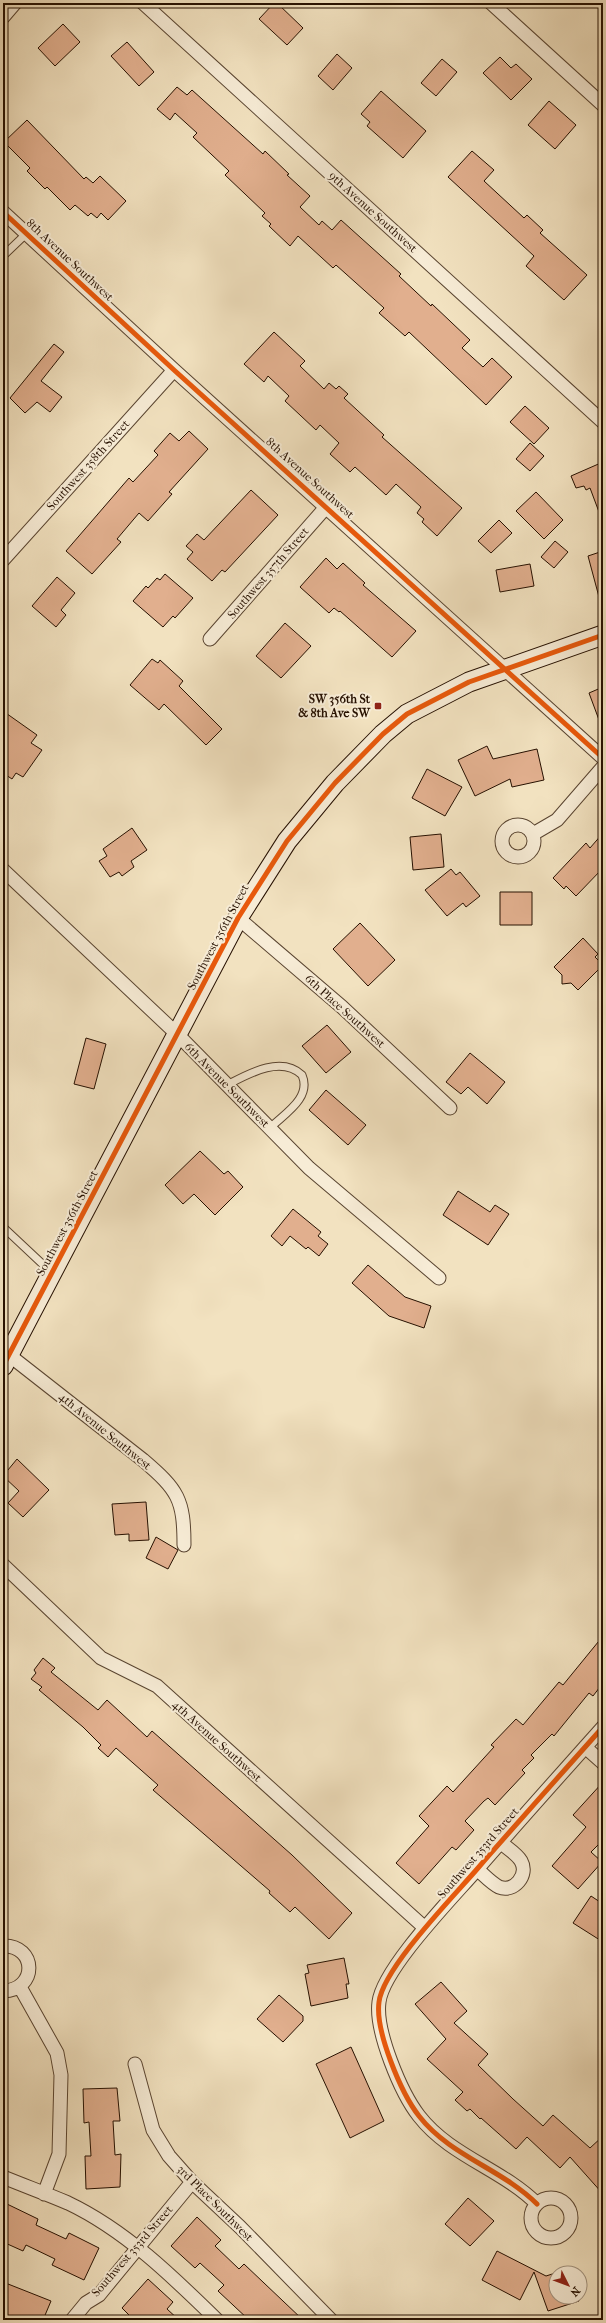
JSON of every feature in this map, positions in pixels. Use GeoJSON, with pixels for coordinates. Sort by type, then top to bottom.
{"type":"FeatureCollection","features":[{"type":"Feature","properties":{"kind":"main road","name":"Southwest 356th Street"},"geometry":{"type":"LineString","coordinates":[[6,1361],[238,918],[287,841],[335,783],[383,734],[407,714],[469,682],[505,668],[603,635]]}},
{"type":"Feature","properties":{"kind":"street"},"geometry":{"type":"LineString","coordinates":[[3,17],[15,3]]}},
{"type":"Feature","properties":{"kind":"street","name":"9th Avenue Southwest"},"geometry":{"type":"LineString","coordinates":[[143,3],[603,422]]}},
{"type":"Feature","properties":{"kind":"street"},"geometry":{"type":"LineString","coordinates":[[491,3],[603,105]]}},
{"type":"Feature","properties":{"kind":"street","name":"8th Avenue Southwest"},"geometry":{"type":"LineString","coordinates":[[3,212],[174,370],[327,506],[603,758]]}},
{"type":"Feature","properties":{"kind":"street","name":"Southwest 358th Street"},"geometry":{"type":"LineString","coordinates":[[3,560],[174,370]]}},
{"type":"Feature","properties":{"kind":"street","name":"Southwest 357th Street"},"geometry":{"type":"LineString","coordinates":[[210,639],[327,506]]}},
{"type":"Feature","properties":{"kind":"street"},"geometry":{"type":"LineString","coordinates":[[533,834],[557,820],[603,767]]}},
{"type":"Feature","properties":{"kind":"street","name":"6th Avenue Southwest"},"geometry":{"type":"LineString","coordinates":[[3,870],[178,1035],[309,1168],[439,1278]]}},
{"type":"Feature","properties":{"kind":"street","name":"6th Place Southwest"},"geometry":{"type":"LineString","coordinates":[[238,918],[342,1007],[450,1108]]}},
{"type":"Feature","properties":{"kind":"street","name":"4th Avenue Southwest"},"geometry":{"type":"LineString","coordinates":[[6,1361],[142,1460],[163,1479],[174,1494],[182,1509],[184,1546]]}},
{"type":"Feature","properties":{"kind":"street","name":"4th Avenue Southwest"},"geometry":{"type":"LineString","coordinates":[[3,1565],[101,1658],[157,1686],[425,1928]]}},
{"type":"Feature","properties":{"kind":"street","name":"Southwest 353rd Street"},"geometry":{"type":"LineString","coordinates":[[537,2204],[523,2190],[456,2150],[433,2133],[418,2115],[390,2062],[383,2040],[379,2001],[397,1964],[425,1928],[603,1727]]}},
{"type":"Feature","properties":{"kind":"street"},"geometry":{"type":"LineString","coordinates":[[585,1747],[603,1763]]}},
{"type":"Feature","properties":{"kind":"street","name":"Southwest 353rd Street"},"geometry":{"type":"LineString","coordinates":[[477,1869],[499,1887],[511,1887],[521,1880],[523,1868],[522,1862],[500,1842]]}},
{"type":"Feature","properties":{"kind":"street"},"geometry":{"type":"LineString","coordinates":[[3,1946],[18,1949],[25,1955],[29,1963],[26,1980],[20,1987],[3,1991]]}},
{"type":"Feature","properties":{"kind":"street"},"geometry":{"type":"LineString","coordinates":[[20,1987],[57,2053],[62,2075],[59,2154],[44,2194]]}},
{"type":"Feature","properties":{"kind":"street","name":"3rd Place Southwest"},"geometry":{"type":"LineString","coordinates":[[135,2064],[153,2130],[168,2156],[192,2182],[240,2227],[330,2320]]}},
{"type":"Feature","properties":{"kind":"street"},"geometry":{"type":"LineString","coordinates":[[3,2177],[69,2204],[136,2247],[164,2269],[218,2320]]}},
{"type":"Feature","properties":{"kind":"street","name":"Southwest 353rd Street"},"geometry":{"type":"LineString","coordinates":[[72,2320],[86,2303],[99,2295],[136,2247],[192,2182]]}},
{"type":"Feature","properties":{"kind":"lane"},"geometry":{"type":"LineString","coordinates":[[3,256],[26,234]]}},
{"type":"Feature","properties":{"kind":"lane"},"geometry":{"type":"LineString","coordinates":[[226,1084],[252,1072],[269,1068],[292,1068],[302,1075],[305,1090],[301,1097],[270,1128]]}},
{"type":"Feature","properties":{"kind":"lane"},"geometry":{"type":"LineString","coordinates":[[3,1227],[52,1272]]}},
{"type":"Feature","properties":{"kind":"building"},"geometry":{"type":"Polygon","coordinates":[[[274,3],[277,3],[303,28],[287,45],[259,19],[274,3]]]}},
{"type":"Feature","properties":{"kind":"building"},"geometry":{"type":"Polygon","coordinates":[[[63,24],[80,42],[55,66],[38,48],[63,24]]]}},
{"type":"Feature","properties":{"kind":"building"},"geometry":{"type":"Polygon","coordinates":[[[127,42],[154,72],[139,86],[111,56],[127,42]]]}},
{"type":"Feature","properties":{"kind":"building"},"geometry":{"type":"Polygon","coordinates":[[[337,54],[352,68],[333,90],[318,76],[337,54]]]}},
{"type":"Feature","properties":{"kind":"building"},"geometry":{"type":"Polygon","coordinates":[[[500,57],[511,68],[516,64],[532,79],[511,100],[483,73],[500,57]]]}},
{"type":"Feature","properties":{"kind":"building"},"geometry":{"type":"Polygon","coordinates":[[[442,59],[457,72],[436,96],[421,83],[442,59]]]}},
{"type":"Feature","properties":{"kind":"building"},"geometry":{"type":"Polygon","coordinates":[[[177,87],[187,95],[192,90],[263,154],[265,151],[289,174],[287,175],[310,196],[300,207],[319,225],[322,221],[332,230],[341,220],[401,274],[399,276],[431,306],[432,304],[470,340],[462,348],[483,367],[492,358],[512,377],[486,405],[409,332],[405,336],[379,313],[384,308],[336,265],[333,268],[298,236],[290,246],[269,226],[271,224],[262,216],[265,213],[225,175],[229,171],[193,137],[197,133],[175,113],[170,120],[157,109],[177,87]]]}},
{"type":"Feature","properties":{"kind":"building"},"geometry":{"type":"Polygon","coordinates":[[[381,91],[426,131],[403,158],[367,126],[370,122],[361,114],[381,91]]]}},
{"type":"Feature","properties":{"kind":"building"},"geometry":{"type":"Polygon","coordinates":[[[549,101],[576,125],[555,149],[528,125],[549,101]]]}},
{"type":"Feature","properties":{"kind":"building"},"geometry":{"type":"Polygon","coordinates":[[[27,120],[84,179],[86,177],[93,183],[100,176],[126,201],[108,220],[101,213],[97,218],[91,213],[88,216],[75,205],[70,210],[47,187],[45,189],[27,171],[30,168],[4,142],[27,120]]]}},
{"type":"Feature","properties":{"kind":"building"},"geometry":{"type":"Polygon","coordinates":[[[472,151],[494,170],[484,181],[524,218],[527,215],[543,230],[540,233],[587,275],[564,300],[526,266],[534,256],[448,177],[472,151]]]}},
{"type":"Feature","properties":{"kind":"building"},"geometry":{"type":"Polygon","coordinates":[[[274,332],[305,361],[300,366],[324,389],[329,383],[336,389],[339,386],[348,394],[344,398],[384,435],[382,437],[462,508],[437,536],[422,522],[424,519],[417,513],[421,507],[396,484],[386,495],[355,467],[350,472],[330,454],[339,443],[320,425],[316,430],[285,401],[289,396],[268,376],[264,382],[244,364],[274,332]]]}},
{"type":"Feature","properties":{"kind":"building"},"geometry":{"type":"Polygon","coordinates":[[[54,344],[64,352],[41,381],[62,397],[50,412],[37,402],[25,413],[10,398],[54,344]]]}},
{"type":"Feature","properties":{"kind":"building"},"geometry":{"type":"Polygon","coordinates":[[[525,406],[549,428],[534,444],[510,422],[525,406]]]}},
{"type":"Feature","properties":{"kind":"building"},"geometry":{"type":"Polygon","coordinates":[[[189,431],[208,449],[169,492],[172,494],[148,521],[139,513],[117,539],[121,542],[92,574],[66,551],[129,478],[133,482],[158,455],[154,451],[170,433],[179,441],[189,431]]]}},
{"type":"Feature","properties":{"kind":"building"},"geometry":{"type":"Polygon","coordinates":[[[530,443],[544,456],[530,471],[516,459],[530,443]]]}},
{"type":"Feature","properties":{"kind":"building"},"geometry":{"type":"Polygon","coordinates":[[[603,462],[602,520],[590,488],[586,490],[584,486],[576,488],[571,476],[603,462]]]}},
{"type":"Feature","properties":{"kind":"building"},"geometry":{"type":"Polygon","coordinates":[[[251,490],[278,515],[225,572],[222,570],[212,581],[187,559],[193,552],[186,546],[197,534],[204,540],[251,490]]]}},
{"type":"Feature","properties":{"kind":"building"},"geometry":{"type":"Polygon","coordinates":[[[536,492],[563,520],[544,539],[516,511],[536,492]]]}},
{"type":"Feature","properties":{"kind":"building"},"geometry":{"type":"Polygon","coordinates":[[[499,520],[512,533],[491,553],[478,541],[499,520]]]}},
{"type":"Feature","properties":{"kind":"building"},"geometry":{"type":"Polygon","coordinates":[[[555,541],[568,552],[554,568],[541,557],[555,541]]]}},
{"type":"Feature","properties":{"kind":"building"},"geometry":{"type":"Polygon","coordinates":[[[603,551],[603,596],[599,597],[588,556],[603,551]]]}},
{"type":"Feature","properties":{"kind":"building"},"geometry":{"type":"Polygon","coordinates":[[[326,558],[337,569],[343,563],[365,583],[363,585],[416,631],[392,657],[340,611],[339,612],[334,608],[329,613],[300,587],[326,558]]]}},
{"type":"Feature","properties":{"kind":"building"},"geometry":{"type":"Polygon","coordinates":[[[530,564],[534,586],[500,592],[496,570],[530,564]]]}},
{"type":"Feature","properties":{"kind":"building"},"geometry":{"type":"Polygon","coordinates":[[[165,574],[193,598],[175,618],[173,616],[163,627],[133,601],[146,586],[148,588],[157,578],[160,580],[165,574]]]}},
{"type":"Feature","properties":{"kind":"building"},"geometry":{"type":"Polygon","coordinates":[[[57,577],[75,593],[61,610],[66,615],[56,627],[32,606],[57,577]]]}},
{"type":"Feature","properties":{"kind":"building"},"geometry":{"type":"Polygon","coordinates":[[[285,623],[311,646],[281,678],[256,656],[285,623]]]}},
{"type":"Feature","properties":{"kind":"building"},"geometry":{"type":"Polygon","coordinates":[[[152,659],[158,663],[160,660],[183,681],[179,686],[222,729],[206,745],[164,704],[159,710],[130,685],[152,659]]]}},
{"type":"Feature","properties":{"kind":"building"},"geometry":{"type":"Polygon","coordinates":[[[603,687],[603,727],[602,728],[589,693],[603,687]]]}},
{"type":"Feature","properties":{"kind":"building"},"geometry":{"type":"Polygon","coordinates":[[[3,711],[37,735],[31,743],[42,750],[23,777],[16,773],[12,779],[3,773],[3,711]]]}},
{"type":"Feature","properties":{"kind":"building"},"geometry":{"type":"Polygon","coordinates":[[[487,746],[493,759],[537,749],[544,780],[512,787],[510,779],[475,796],[458,760],[487,746]]]}},
{"type":"Feature","properties":{"kind":"building"},"geometry":{"type":"Polygon","coordinates":[[[427,769],[462,787],[445,816],[412,798],[427,769]]]}},
{"type":"Feature","properties":{"kind":"building"},"geometry":{"type":"Polygon","coordinates":[[[132,828],[147,850],[131,861],[134,867],[122,876],[119,872],[110,877],[99,861],[107,856],[103,849],[132,828]]]}},
{"type":"Feature","properties":{"kind":"building"},"geometry":{"type":"Polygon","coordinates":[[[603,833],[603,868],[576,896],[566,886],[564,889],[553,878],[586,843],[590,848],[603,833]]]}},
{"type":"Feature","properties":{"kind":"building"},"geometry":{"type":"Polygon","coordinates":[[[441,834],[444,867],[413,870],[410,837],[441,834]]]}},
{"type":"Feature","properties":{"kind":"building"},"geometry":{"type":"Polygon","coordinates":[[[451,869],[456,875],[460,872],[480,896],[466,907],[463,903],[447,916],[425,890],[451,869]]]}},
{"type":"Feature","properties":{"kind":"building"},"geometry":{"type":"Polygon","coordinates":[[[500,892],[532,892],[532,925],[500,925],[500,892]]]}},
{"type":"Feature","properties":{"kind":"building"},"geometry":{"type":"Polygon","coordinates":[[[360,923],[395,960],[368,986],[333,949],[360,923]]]}},
{"type":"Feature","properties":{"kind":"building"},"geometry":{"type":"Polygon","coordinates":[[[583,938],[598,954],[595,957],[603,965],[578,990],[571,983],[562,984],[562,975],[554,967],[583,938]]]}},
{"type":"Feature","properties":{"kind":"building"},"geometry":{"type":"Polygon","coordinates":[[[327,1025],[351,1052],[326,1073],[302,1046],[327,1025]]]}},
{"type":"Feature","properties":{"kind":"building"},"geometry":{"type":"Polygon","coordinates":[[[86,1038],[106,1044],[94,1089],[74,1084],[86,1038]]]}},
{"type":"Feature","properties":{"kind":"building"},"geometry":{"type":"Polygon","coordinates":[[[470,1053],[505,1082],[487,1104],[468,1087],[461,1094],[446,1082],[470,1053]]]}},
{"type":"Feature","properties":{"kind":"building"},"geometry":{"type":"Polygon","coordinates":[[[326,1090],[366,1125],[348,1145],[309,1110],[326,1090]]]}},
{"type":"Feature","properties":{"kind":"building"},"geometry":{"type":"Polygon","coordinates":[[[200,1151],[224,1174],[228,1171],[243,1187],[215,1215],[194,1194],[183,1204],[165,1185],[200,1151]]]}},
{"type":"Feature","properties":{"kind":"building"},"geometry":{"type":"Polygon","coordinates":[[[458,1191],[490,1212],[495,1205],[509,1214],[488,1245],[443,1215],[458,1191]]]}},
{"type":"Feature","properties":{"kind":"building"},"geometry":{"type":"Polygon","coordinates":[[[293,1209],[321,1232],[318,1236],[328,1244],[319,1256],[308,1247],[306,1249],[290,1236],[282,1246],[271,1236],[293,1209]]]}},
{"type":"Feature","properties":{"kind":"building"},"geometry":{"type":"Polygon","coordinates":[[[368,1265],[405,1297],[431,1306],[424,1328],[389,1316],[352,1283],[368,1265]]]}},
{"type":"Feature","properties":{"kind":"building"},"geometry":{"type":"Polygon","coordinates":[[[17,1459],[49,1490],[23,1517],[8,1503],[19,1491],[3,1476],[17,1459]]]}},
{"type":"Feature","properties":{"kind":"building"},"geometry":{"type":"Polygon","coordinates":[[[146,1502],[149,1540],[129,1541],[129,1534],[115,1535],[112,1504],[146,1502]]]}},
{"type":"Feature","properties":{"kind":"building"},"geometry":{"type":"Polygon","coordinates":[[[156,1537],[178,1550],[168,1569],[146,1558],[156,1537]]]}},
{"type":"Feature","properties":{"kind":"building"},"geometry":{"type":"Polygon","coordinates":[[[603,1636],[603,1683],[593,1696],[589,1693],[554,1736],[552,1734],[531,1755],[534,1758],[522,1770],[525,1773],[495,1805],[488,1798],[465,1821],[474,1830],[456,1850],[452,1847],[419,1884],[396,1863],[429,1826],[419,1816],[447,1786],[453,1792],[494,1747],[491,1745],[516,1719],[523,1725],[559,1682],[563,1685],[603,1636]]]}},
{"type":"Feature","properties":{"kind":"building"},"geometry":{"type":"Polygon","coordinates":[[[43,1658],[55,1668],[51,1672],[98,1710],[107,1700],[147,1737],[152,1731],[292,1855],[352,1913],[329,1939],[295,1907],[290,1912],[269,1893],[270,1891],[153,1790],[158,1785],[116,1748],[108,1757],[98,1748],[101,1745],[83,1727],[39,1690],[42,1687],[31,1679],[36,1673],[34,1670],[43,1658]]]}},
{"type":"Feature","properties":{"kind":"building"},"geometry":{"type":"Polygon","coordinates":[[[603,1782],[603,1840],[591,1852],[602,1862],[578,1889],[552,1866],[586,1827],[573,1815],[603,1782]]]}},
{"type":"Feature","properties":{"kind":"building"},"geometry":{"type":"Polygon","coordinates":[[[591,1896],[603,1904],[603,1942],[573,1923],[591,1896]]]}},
{"type":"Feature","properties":{"kind":"building"},"geometry":{"type":"Polygon","coordinates":[[[344,1958],[349,1984],[346,1984],[348,1998],[311,2006],[305,1974],[309,1973],[307,1965],[344,1958]]]}},
{"type":"Feature","properties":{"kind":"building"},"geometry":{"type":"Polygon","coordinates":[[[441,1982],[467,2011],[454,2023],[488,2054],[478,2065],[513,2099],[543,2126],[553,2115],[590,2148],[603,2136],[603,2194],[570,2157],[560,2168],[527,2137],[516,2149],[470,2109],[467,2111],[455,2100],[463,2092],[427,2059],[446,2039],[415,2004],[441,1982]]]}},
{"type":"Feature","properties":{"kind":"building"},"geometry":{"type":"Polygon","coordinates":[[[279,1995],[303,2016],[303,2021],[283,2042],[257,2019],[279,1995]]]}},
{"type":"Feature","properties":{"kind":"building"},"geometry":{"type":"Polygon","coordinates":[[[351,2047],[384,2121],[350,2138],[316,2064],[351,2047]]]}},
{"type":"Feature","properties":{"kind":"building"},"geometry":{"type":"Polygon","coordinates":[[[117,2088],[120,2121],[113,2121],[115,2155],[121,2154],[120,2187],[86,2189],[85,2156],[91,2156],[89,2122],[84,2123],[83,2089],[117,2088]]]}},
{"type":"Feature","properties":{"kind":"building"},"geometry":{"type":"Polygon","coordinates":[[[468,2198],[494,2221],[470,2246],[445,2224],[468,2198]]]}},
{"type":"Feature","properties":{"kind":"building"},"geometry":{"type":"Polygon","coordinates":[[[7,2204],[38,2219],[36,2225],[66,2239],[69,2233],[99,2248],[84,2280],[52,2265],[55,2259],[26,2245],[23,2251],[3,2242],[3,2212],[7,2204]]]}},
{"type":"Feature","properties":{"kind":"building"},"geometry":{"type":"Polygon","coordinates":[[[197,2217],[221,2240],[215,2246],[239,2269],[244,2264],[303,2320],[249,2320],[218,2291],[224,2285],[200,2263],[195,2268],[171,2246],[197,2217]]]}},
{"type":"Feature","properties":{"kind":"building"},"geometry":{"type":"Polygon","coordinates":[[[497,2251],[546,2276],[548,2275],[548,2305],[567,2305],[548,2311],[534,2272],[520,2300],[482,2280],[497,2251]]]}},
{"type":"Feature","properties":{"kind":"building"},"geometry":{"type":"Polygon","coordinates":[[[148,2279],[173,2302],[167,2309],[179,2320],[134,2320],[122,2308],[148,2279]]]}},
{"type":"Feature","properties":{"kind":"building"},"geometry":{"type":"Polygon","coordinates":[[[3,2282],[51,2301],[43,2320],[3,2320],[3,2282]]]}},
{"type":"Feature","properties":{"kind":"cycle path"},"geometry":{"type":"LineString","coordinates":[[3,212],[174,370],[603,758]]}},
{"type":"Feature","properties":{"kind":"cycle path"},"geometry":{"type":"LineString","coordinates":[[3,1366],[238,918],[287,841],[335,783],[383,734],[407,714],[469,682],[603,635]]}},
{"type":"Feature","properties":{"kind":"cycle path"},"geometry":{"type":"LineString","coordinates":[[537,2204],[508,2181],[446,2142],[419,2116],[397,2077],[385,2045],[381,2029],[379,2002],[383,1988],[393,1971],[421,1933],[603,1727]]}},
{"type":"Feature","properties":{"kind":"place","name":"SW 356th St & 8th Ave SW"},"geometry":{"type":"Point","coordinates":[378,706]}}]}
